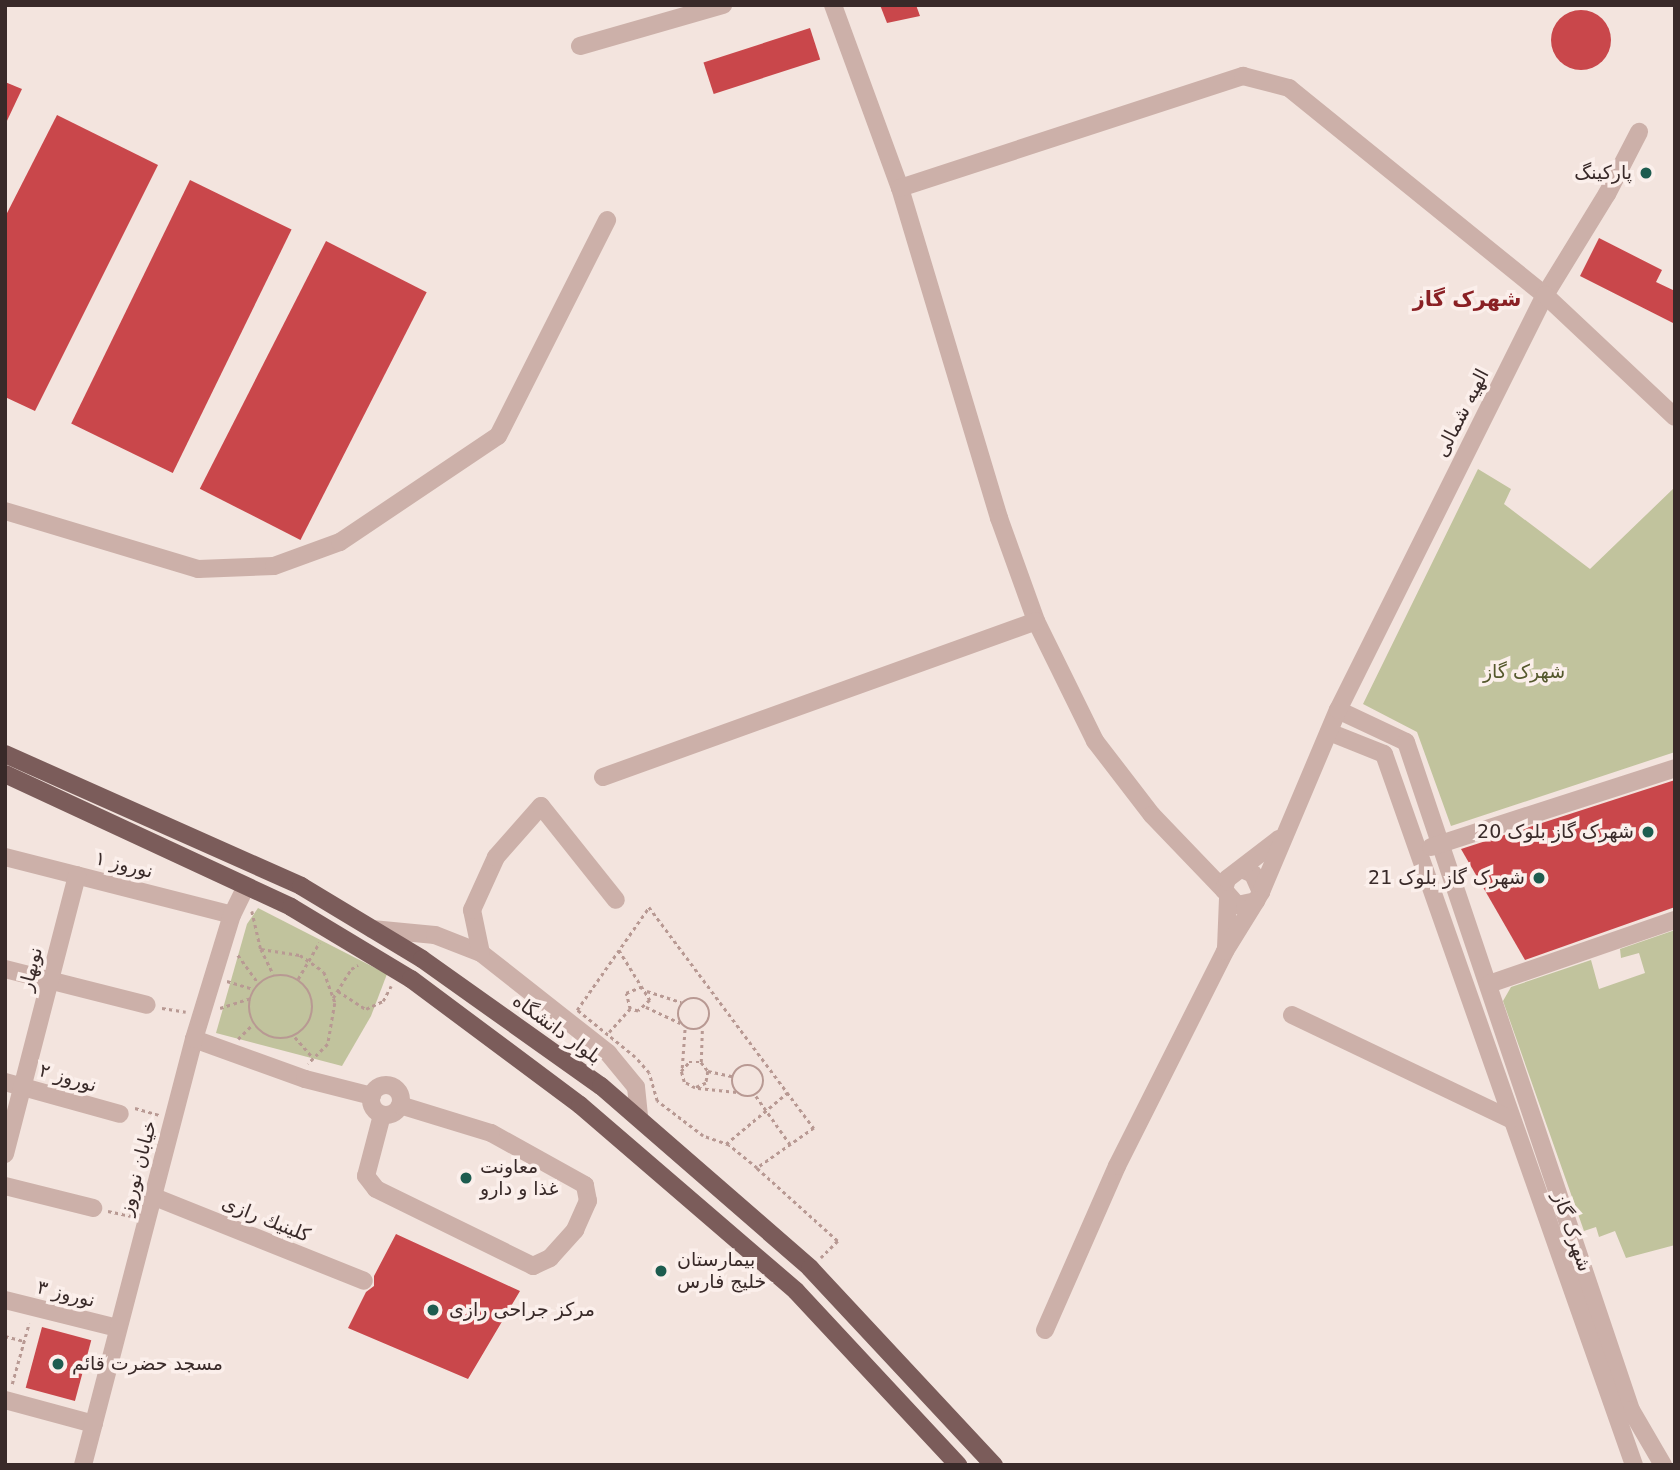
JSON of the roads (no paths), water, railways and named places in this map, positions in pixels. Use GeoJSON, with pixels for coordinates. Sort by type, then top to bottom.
{"type":"FeatureCollection","features":[{"type":"Feature","properties":{"kind":"main road","name":"بلوار دانشگاه"},"geometry":{"type":"LineString","coordinates":[[5,754],[266,869],[434,967],[639,1118],[810,1268],[995,1465]]}},
{"type":"Feature","properties":{"kind":"main road"},"geometry":{"type":"LineString","coordinates":[[5,774],[246,886],[327,929],[405,976],[580,1105],[796,1291],[957,1465]]}},
{"type":"Feature","properties":{"kind":"street"},"geometry":{"type":"LineString","coordinates":[[580,46],[723,5]]}},
{"type":"Feature","properties":{"kind":"street"},"geometry":{"type":"LineString","coordinates":[[833,5],[900,188],[999,518],[1036,621],[1095,741],[1152,815],[1237,905],[1258,897],[1254,874],[1239,871],[1187,850]]}},
{"type":"Feature","properties":{"kind":"street"},"geometry":{"type":"LineString","coordinates":[[900,188],[1243,76],[1289,88],[1545,295],[1675,416]]}},
{"type":"Feature","properties":{"kind":"street","name":"الهیه شمالی"},"geometry":{"type":"LineString","coordinates":[[1225,951],[1258,897],[1338,710],[1545,295],[1607,194],[1639,132]]}},
{"type":"Feature","properties":{"kind":"street"},"geometry":{"type":"LineString","coordinates":[[5,512],[198,569],[274,566],[340,542],[498,436],[607,220]]}},
{"type":"Feature","properties":{"kind":"street"},"geometry":{"type":"LineString","coordinates":[[603,777],[1036,621]]}},
{"type":"Feature","properties":{"kind":"street","name":"شهرک گاز"},"geometry":{"type":"LineString","coordinates":[[1338,710],[1406,742],[1631,1410],[1663,1465]]}},
{"type":"Feature","properties":{"kind":"street","name":"شهرک گاز"},"geometry":{"type":"LineString","coordinates":[[1329,732],[1384,754],[1616,1423],[1634,1465]]}},
{"type":"Feature","properties":{"kind":"street"},"geometry":{"type":"LineString","coordinates":[[1418,852],[1675,768]]}},
{"type":"Feature","properties":{"kind":"street"},"geometry":{"type":"LineString","coordinates":[[481,953],[472,910],[496,857],[541,806],[616,900]]}},
{"type":"Feature","properties":{"kind":"street"},"geometry":{"type":"LineString","coordinates":[[1045,1329],[1116,1166],[1225,951],[1226,895],[1239,871],[1282,836]]}},
{"type":"Feature","properties":{"kind":"street","name":"نوروز ۱"},"geometry":{"type":"LineString","coordinates":[[5,857],[232,915]]}},
{"type":"Feature","properties":{"kind":"street","name":"نوبهار"},"geometry":{"type":"LineString","coordinates":[[5,1154],[14,1085],[50,980],[77,875]]}},
{"type":"Feature","properties":{"kind":"street","name":"خیابان نوروز"},"geometry":{"type":"LineString","coordinates":[[84,1464],[117,1328],[194,1039],[232,915],[246,886]]}},
{"type":"Feature","properties":{"kind":"street"},"geometry":{"type":"LineString","coordinates":[[1489,984],[1675,920]]}},
{"type":"Feature","properties":{"kind":"street"},"geometry":{"type":"LineString","coordinates":[[372,929],[435,935],[481,953],[603,1039],[636,1087],[639,1118]]}},
{"type":"Feature","properties":{"kind":"street"},"geometry":{"type":"LineString","coordinates":[[5,969],[148,1005]]}},
{"type":"Feature","properties":{"kind":"street"},"geometry":{"type":"LineString","coordinates":[[1292,1015],[1510,1119]]}},
{"type":"Feature","properties":{"kind":"street"},"geometry":{"type":"LineString","coordinates":[[194,1039],[294,1075],[372,1097]]}},
{"type":"Feature","properties":{"kind":"street","name":"نوروز ۲"},"geometry":{"type":"LineString","coordinates":[[14,1085],[120,1114]]}},
{"type":"Feature","properties":{"kind":"street"},"geometry":{"type":"LineString","coordinates":[[388,1086],[397,1091],[400,1105],[394,1113],[383,1115],[373,1108],[372,1097],[379,1088],[388,1086]]}},
{"type":"Feature","properties":{"kind":"street"},"geometry":{"type":"LineString","coordinates":[[383,1115],[366,1176],[376,1189],[533,1266],[550,1258],[576,1230],[588,1201],[585,1185],[491,1133],[400,1105]]}},
{"type":"Feature","properties":{"kind":"street"},"geometry":{"type":"LineString","coordinates":[[5,1186],[93,1208]]}},
{"type":"Feature","properties":{"kind":"street","name":"كلينيك رازی"},"geometry":{"type":"LineString","coordinates":[[152,1196],[364,1281]]}},
{"type":"Feature","properties":{"kind":"street","name":"نوروز ۳"},"geometry":{"type":"LineString","coordinates":[[5,1300],[117,1328]]}},
{"type":"Feature","properties":{"kind":"street"},"geometry":{"type":"LineString","coordinates":[[1577,1312],[1596,1307]]}},
{"type":"Feature","properties":{"kind":"street"},"geometry":{"type":"LineString","coordinates":[[6,1400],[94,1424]]}},
{"type":"Feature","properties":{"kind":"place","name":"پارکینگ"},"geometry":{"type":"Point","coordinates":[1646,173]}},
{"type":"Feature","properties":{"kind":"place","name":"شهرک گاز بلوک 20"},"geometry":{"type":"Point","coordinates":[1648,832]}},
{"type":"Feature","properties":{"kind":"place","name":"شهرک گاز بلوک 21"},"geometry":{"type":"Point","coordinates":[1539,878]}},
{"type":"Feature","properties":{"kind":"place","name":"معاونت غذا و دارو"},"geometry":{"type":"Point","coordinates":[466,1178]}},
{"type":"Feature","properties":{"kind":"place","name":"بیمارستان خلیج فارس"},"geometry":{"type":"Point","coordinates":[661,1271]}},
{"type":"Feature","properties":{"kind":"place","name":"مرکز جراحی رازی"},"geometry":{"type":"Point","coordinates":[433,1310]}},
{"type":"Feature","properties":{"kind":"place","name":"مسجد حضرت قائم"},"geometry":{"type":"Point","coordinates":[58,1364]}},
{"type":"Feature","properties":{"kind":"district","name":"شهرک گاز"},"geometry":{"type":"Point","coordinates":[1467,299]}}]}
